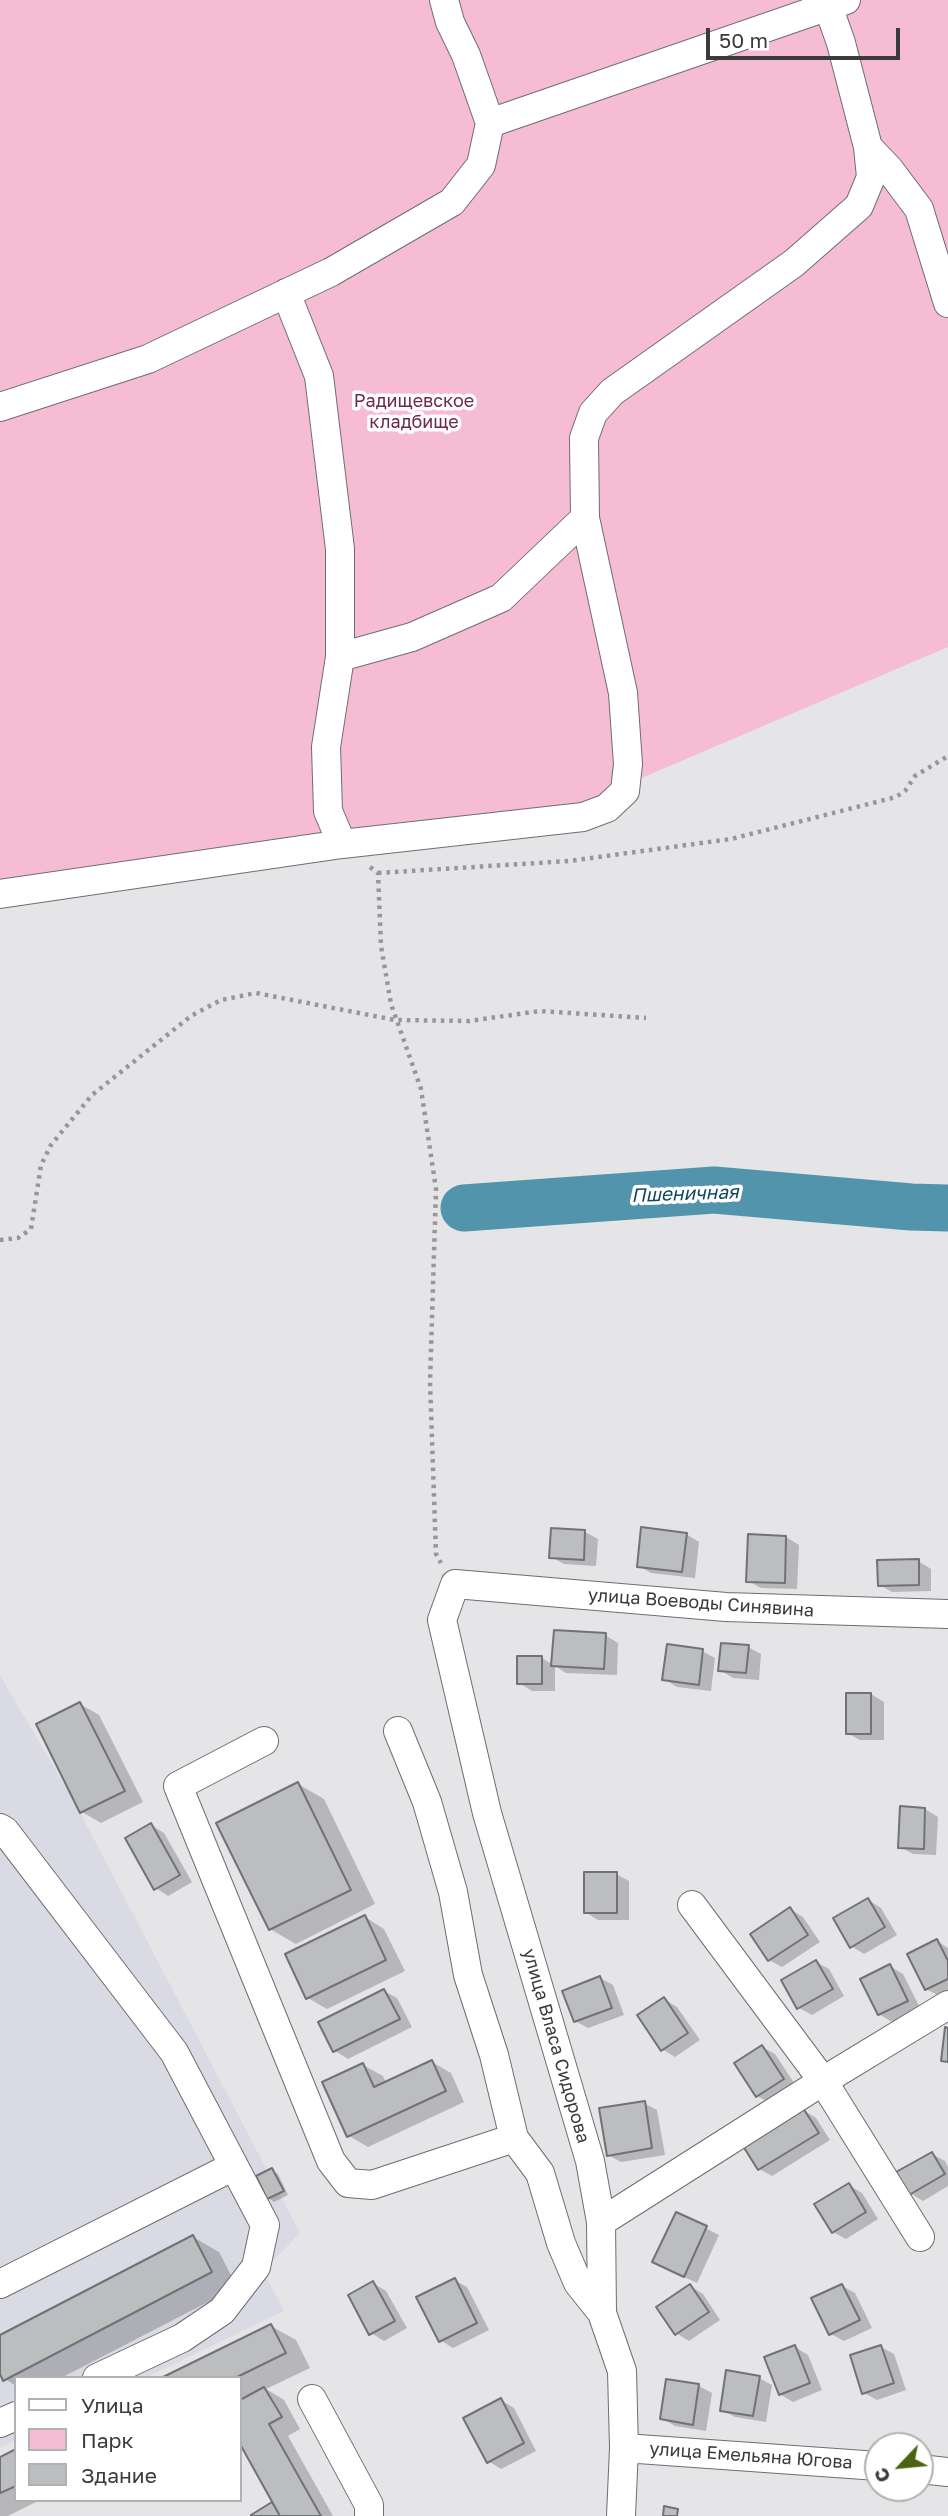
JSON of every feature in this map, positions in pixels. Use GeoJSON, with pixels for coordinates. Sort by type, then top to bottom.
{"type":"FeatureCollection","features":[{"type":"Feature","properties":{"kind":"street"},"geometry":{"type":"LineString","coordinates":[[0,407],[148,359],[331,272],[452,202],[481,165],[490,123],[444,0]]}},
{"type":"Feature","properties":{"kind":"street"},"geometry":{"type":"LineString","coordinates":[[0,894],[342,844],[583,817],[607,808],[625,791],[628,764],[623,693],[585,518],[584,438],[593,413],[612,392],[794,263],[859,206],[871,177],[868,147],[841,43],[837,3],[490,123]]}},
{"type":"Feature","properties":{"kind":"street"},"geometry":{"type":"LineString","coordinates":[[868,147],[889,169],[919,209],[940,248],[948,303]]}},
{"type":"Feature","properties":{"kind":"street"},"geometry":{"type":"LineString","coordinates":[[286,293],[319,376],[340,550],[340,657],[326,747],[328,811],[342,844]]}},
{"type":"Feature","properties":{"kind":"street"},"geometry":{"type":"LineString","coordinates":[[340,657],[412,636],[501,598],[585,518]]}},
{"type":"Feature","properties":{"kind":"street","name":"улица Воеводы Синявина"},"geometry":{"type":"LineString","coordinates":[[455,1584],[726,1607],[948,1614]]}},
{"type":"Feature","properties":{"kind":"street","name":"улица Власа Сидорова"},"geometry":{"type":"LineString","coordinates":[[455,1584],[442,1620],[457,1688],[487,1813],[590,2161],[600,2222],[601,2313],[622,2371],[624,2448],[621,2516]]}},
{"type":"Feature","properties":{"kind":"street"},"geometry":{"type":"LineString","coordinates":[[398,1731],[427,1802],[449,1880],[468,1975],[494,2055],[514,2138],[540,2173],[561,2243],[578,2283],[601,2313]]}},
{"type":"Feature","properties":{"kind":"street"},"geometry":{"type":"LineString","coordinates":[[264,1741],[178,1786],[331,2161],[348,2183],[372,2185],[514,2138]]}},
{"type":"Feature","properties":{"kind":"street"},"geometry":{"type":"LineString","coordinates":[[0,1828],[13,1841],[174,2052],[265,2225],[256,2267],[222,2311],[182,2338],[101,2376]]}},
{"type":"Feature","properties":{"kind":"street"},"geometry":{"type":"LineString","coordinates":[[692,1905],[823,2081],[920,2236]]}},
{"type":"Feature","properties":{"kind":"street"},"geometry":{"type":"LineString","coordinates":[[600,2222],[948,2005]]}},
{"type":"Feature","properties":{"kind":"street"},"geometry":{"type":"LineString","coordinates":[[0,2284],[234,2166]]}},
{"type":"Feature","properties":{"kind":"street"},"geometry":{"type":"LineString","coordinates":[[312,2399],[369,2505],[369,2516]]}},
{"type":"Feature","properties":{"kind":"street","name":"улица Емельяна Югова"},"geometry":{"type":"LineString","coordinates":[[624,2448],[864,2465]]}},
{"type":"Feature","properties":{"kind":"path"},"geometry":{"type":"LineString","coordinates":[[342,844],[378,873],[569,861],[730,839],[896,797],[905,791],[915,776],[948,756]]}},
{"type":"Feature","properties":{"kind":"path"},"geometry":{"type":"LineString","coordinates":[[378,873],[380,946],[395,1020],[408,1046],[421,1090],[436,1189],[430,1382],[436,1554],[455,1584]]}},
{"type":"Feature","properties":{"kind":"path"},"geometry":{"type":"LineString","coordinates":[[0,1240],[18,1238],[31,1229],[41,1165],[51,1145],[92,1095],[191,1016],[220,1000],[256,993],[395,1020],[469,1021],[540,1011],[646,1018]]}},
{"type":"Feature","properties":{"kind":"shaded area"},"geometry":{"type":"Polygon","coordinates":[[[0,1675],[76,1805],[300,2233],[263,2271],[284,2311],[149,2376],[14,2376],[14,2441],[0,2448],[0,1675]]]}},
{"type":"Feature","properties":{"kind":"green space","name":"Радищевское кладбище"},"geometry":{"type":"Polygon","coordinates":[[[0,0],[948,0],[948,647],[576,806],[0,884],[0,0]]]}},
{"type":"Feature","properties":{"kind":"building"},"geometry":{"type":"Polygon","coordinates":[[[641,1527],[687,1533],[682,1572],[637,1567],[641,1527]]]}},
{"type":"Feature","properties":{"kind":"building"},"geometry":{"type":"Polygon","coordinates":[[[551,1528],[585,1530],[584,1560],[549,1558],[551,1528]]]}},
{"type":"Feature","properties":{"kind":"building"},"geometry":{"type":"Polygon","coordinates":[[[748,1534],[786,1536],[785,1583],[746,1582],[748,1534]]]}},
{"type":"Feature","properties":{"kind":"building"},"geometry":{"type":"Polygon","coordinates":[[[919,1559],[919,1585],[878,1586],[877,1560],[919,1559]]]}},
{"type":"Feature","properties":{"kind":"building"},"geometry":{"type":"Polygon","coordinates":[[[554,1630],[606,1633],[604,1669],[551,1666],[554,1630]]]}},
{"type":"Feature","properties":{"kind":"building"},"geometry":{"type":"Polygon","coordinates":[[[721,1643],[749,1645],[746,1673],[718,1671],[721,1643]]]}},
{"type":"Feature","properties":{"kind":"building"},"geometry":{"type":"Polygon","coordinates":[[[667,1644],[703,1649],[699,1685],[662,1680],[667,1644]]]}},
{"type":"Feature","properties":{"kind":"building"},"geometry":{"type":"Polygon","coordinates":[[[517,1656],[542,1656],[542,1684],[517,1684],[517,1656]]]}},
{"type":"Feature","properties":{"kind":"building"},"geometry":{"type":"Polygon","coordinates":[[[846,1693],[871,1693],[871,1734],[846,1734],[846,1693]]]}},
{"type":"Feature","properties":{"kind":"building"},"geometry":{"type":"Polygon","coordinates":[[[80,1702],[125,1791],[80,1813],[36,1724],[80,1702]]]}},
{"type":"Feature","properties":{"kind":"building"},"geometry":{"type":"Polygon","coordinates":[[[298,1782],[351,1890],[269,1930],[216,1823],[298,1782]]]}},
{"type":"Feature","properties":{"kind":"building"},"geometry":{"type":"Polygon","coordinates":[[[900,1806],[925,1808],[924,1849],[898,1848],[900,1806]]]}},
{"type":"Feature","properties":{"kind":"building"},"geometry":{"type":"Polygon","coordinates":[[[151,1823],[180,1875],[154,1890],[125,1838],[151,1823]]]}},
{"type":"Feature","properties":{"kind":"building"},"geometry":{"type":"Polygon","coordinates":[[[584,1872],[617,1872],[617,1913],[584,1913],[584,1872]]]}},
{"type":"Feature","properties":{"kind":"building"},"geometry":{"type":"Polygon","coordinates":[[[868,1898],[885,1927],[850,1948],[833,1918],[868,1898]]]}},
{"type":"Feature","properties":{"kind":"building"},"geometry":{"type":"Polygon","coordinates":[[[790,1907],[808,1935],[768,1961],[750,1934],[790,1907]]]}},
{"type":"Feature","properties":{"kind":"building"},"geometry":{"type":"Polygon","coordinates":[[[365,1915],[386,1960],[306,1999],[285,1954],[365,1915]]]}},
{"type":"Feature","properties":{"kind":"building"},"geometry":{"type":"Polygon","coordinates":[[[937,1939],[948,1961],[948,1979],[925,1990],[907,1954],[937,1939]]]}},
{"type":"Feature","properties":{"kind":"building"},"geometry":{"type":"Polygon","coordinates":[[[816,1960],[833,1989],[797,2009],[781,1980],[816,1960]]]}},
{"type":"Feature","properties":{"kind":"building"},"geometry":{"type":"Polygon","coordinates":[[[890,1964],[908,2001],[878,2015],[860,1979],[890,1964]]]}},
{"type":"Feature","properties":{"kind":"building"},"geometry":{"type":"Polygon","coordinates":[[[600,1976],[612,2008],[574,2022],[562,1991],[600,1976]]]}},
{"type":"Feature","properties":{"kind":"building"},"geometry":{"type":"Polygon","coordinates":[[[384,1989],[400,2019],[333,2052],[318,2022],[384,1989]]]}},
{"type":"Feature","properties":{"kind":"building"},"geometry":{"type":"Polygon","coordinates":[[[664,1997],[688,2033],[661,2051],[637,2015],[664,1997]]]}},
{"type":"Feature","properties":{"kind":"building"},"geometry":{"type":"Polygon","coordinates":[[[945,2027],[948,2028],[948,2062],[941,2061],[945,2027]]]}},
{"type":"Feature","properties":{"kind":"building"},"geometry":{"type":"Polygon","coordinates":[[[762,2045],[784,2079],[756,2097],[734,2063],[762,2045]]]}},
{"type":"Feature","properties":{"kind":"building"},"geometry":{"type":"Polygon","coordinates":[[[432,2060],[446,2091],[347,2137],[322,2082],[363,2063],[374,2087],[432,2060]]]}},
{"type":"Feature","properties":{"kind":"building"},"geometry":{"type":"Polygon","coordinates":[[[645,2101],[652,2148],[607,2156],[599,2108],[645,2101]]]}},
{"type":"Feature","properties":{"kind":"building"},"geometry":{"type":"Polygon","coordinates":[[[803,2108],[819,2133],[758,2170],[743,2146],[803,2108]]]}},
{"type":"Feature","properties":{"kind":"building"},"geometry":{"type":"Polygon","coordinates":[[[932,2152],[945,2174],[909,2195],[896,2172],[932,2152]]]}},
{"type":"Feature","properties":{"kind":"building"},"geometry":{"type":"Polygon","coordinates":[[[272,2168],[284,2191],[267,2199],[256,2176],[272,2168]]]}},
{"type":"Feature","properties":{"kind":"building"},"geometry":{"type":"Polygon","coordinates":[[[849,2183],[866,2212],[832,2233],[814,2204],[849,2183]]]}},
{"type":"Feature","properties":{"kind":"building"},"geometry":{"type":"Polygon","coordinates":[[[676,2212],[707,2226],[684,2277],[652,2262],[676,2212]]]}},
{"type":"Feature","properties":{"kind":"building"},"geometry":{"type":"Polygon","coordinates":[[[193,2235],[212,2272],[3,2381],[0,2374],[0,2335],[193,2235]]]}},
{"type":"Feature","properties":{"kind":"building"},"geometry":{"type":"Polygon","coordinates":[[[455,2278],[477,2323],[439,2342],[416,2297],[455,2278]]]}},
{"type":"Feature","properties":{"kind":"building"},"geometry":{"type":"Polygon","coordinates":[[[373,2281],[395,2321],[369,2335],[348,2295],[373,2281]]]}},
{"type":"Feature","properties":{"kind":"building"},"geometry":{"type":"Polygon","coordinates":[[[690,2284],[709,2312],[675,2335],[656,2307],[690,2284]]]}},
{"type":"Feature","properties":{"kind":"building"},"geometry":{"type":"Polygon","coordinates":[[[842,2284],[860,2320],[829,2335],[811,2298],[842,2284]]]}},
{"type":"Feature","properties":{"kind":"building"},"geometry":{"type":"Polygon","coordinates":[[[271,2324],[286,2353],[239,2376],[165,2376],[271,2324]]]}},
{"type":"Feature","properties":{"kind":"building"},"geometry":{"type":"Polygon","coordinates":[[[795,2345],[810,2383],[779,2395],[764,2357],[795,2345]]]}},
{"type":"Feature","properties":{"kind":"building"},"geometry":{"type":"Polygon","coordinates":[[[881,2345],[894,2383],[862,2394],[850,2355],[881,2345]]]}},
{"type":"Feature","properties":{"kind":"building"},"geometry":{"type":"Polygon","coordinates":[[[726,2370],[760,2376],[753,2416],[720,2411],[726,2370]]]}},
{"type":"Feature","properties":{"kind":"building"},"geometry":{"type":"Polygon","coordinates":[[[666,2379],[699,2384],[693,2425],[660,2419],[666,2379]]]}},
{"type":"Feature","properties":{"kind":"building"},"geometry":{"type":"Polygon","coordinates":[[[264,2387],[282,2417],[269,2424],[321,2516],[280,2516],[242,2448],[242,2399],[264,2387]]]}},
{"type":"Feature","properties":{"kind":"building"},"geometry":{"type":"Polygon","coordinates":[[[501,2398],[524,2443],[487,2463],[463,2418],[501,2398]]]}},
{"type":"Feature","properties":{"kind":"building"},"geometry":{"type":"Polygon","coordinates":[[[14,2450],[14,2487],[0,2493],[0,2457],[14,2450]]]}},
{"type":"Feature","properties":{"kind":"building"},"geometry":{"type":"Polygon","coordinates":[[[272,2502],[280,2516],[251,2516],[251,2515],[272,2502]]]}},
{"type":"Feature","properties":{"kind":"building"},"geometry":{"type":"Polygon","coordinates":[[[664,2506],[678,2509],[677,2516],[663,2516],[664,2506]]]}},
{"type":"Feature","properties":{"kind":"waterway","name":"Пшеничная"},"geometry":{"type":"LineString","coordinates":[[464,1208],[714,1190],[948,1208]]}}]}
